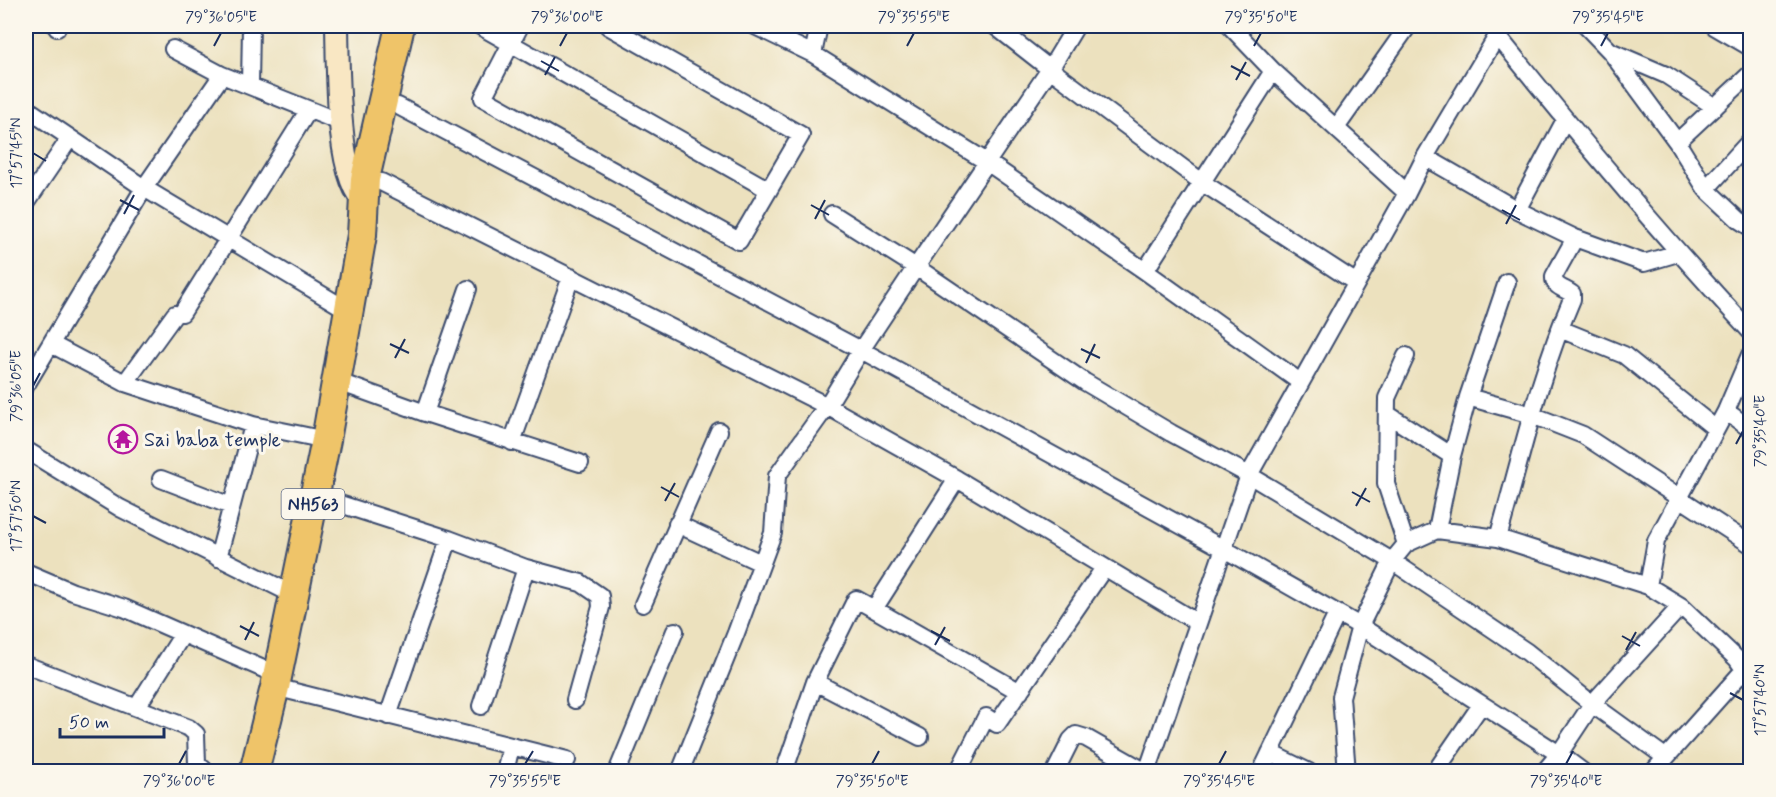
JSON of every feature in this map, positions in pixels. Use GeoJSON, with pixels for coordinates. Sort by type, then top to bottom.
{"type":"FeatureCollection","features":[{"type":"Feature","properties":{"kind":"highway","name":"NH563"},"geometry":{"type":"LineString","coordinates":[[373,195],[365,179],[400,26]]}},
{"type":"Feature","properties":{"kind":"highway","name":"NH563"},"geometry":{"type":"LineString","coordinates":[[254,771],[276,681],[315,496],[362,235],[398,106],[417,26]]}},
{"type":"Feature","properties":{"kind":"street"},"geometry":{"type":"LineString","coordinates":[[250,85],[251,26]]}},
{"type":"Feature","properties":{"kind":"street"},"geometry":{"type":"LineString","coordinates":[[337,26],[340,122],[353,186],[571,277],[827,406],[957,479],[1198,623]]}},
{"type":"Feature","properties":{"kind":"street"},"geometry":{"type":"LineString","coordinates":[[480,26],[769,190]]}},
{"type":"Feature","properties":{"kind":"street"},"geometry":{"type":"LineString","coordinates":[[520,26],[483,98],[739,242],[801,135],[608,26]]}},
{"type":"Feature","properties":{"kind":"street"},"geometry":{"type":"LineString","coordinates":[[755,26],[813,54],[987,162],[1300,382]]}},
{"type":"Feature","properties":{"kind":"street"},"geometry":{"type":"LineString","coordinates":[[813,54],[819,26]]}},
{"type":"Feature","properties":{"kind":"street"},"geometry":{"type":"LineString","coordinates":[[995,26],[1203,183],[1355,282]]}},
{"type":"Feature","properties":{"kind":"street"},"geometry":{"type":"LineString","coordinates":[[680,771],[736,633],[773,533],[777,476],[827,406],[861,350],[1050,69],[1076,26]]}},
{"type":"Feature","properties":{"kind":"street"},"geometry":{"type":"LineString","coordinates":[[1230,26],[1273,71],[1407,193]]}},
{"type":"Feature","properties":{"kind":"street"},"geometry":{"type":"LineString","coordinates":[[1336,128],[1408,26]]}},
{"type":"Feature","properties":{"kind":"street"},"geometry":{"type":"LineString","coordinates":[[1586,26],[1610,51],[1677,142],[1706,189],[1739,220],[1750,226]]}},
{"type":"Feature","properties":{"kind":"street"},"geometry":{"type":"LineString","coordinates":[[1714,26],[1750,47]]}},
{"type":"Feature","properties":{"kind":"street"},"geometry":{"type":"LineString","coordinates":[[1055,771],[1076,735],[1086,738],[1146,771],[1249,475],[1425,157],[1501,28],[1566,120],[1678,253],[1750,331]]}},
{"type":"Feature","properties":{"kind":"street"},"geometry":{"type":"LineString","coordinates":[[172,49],[222,75],[340,122]]}},
{"type":"Feature","properties":{"kind":"street"},"geometry":{"type":"LineString","coordinates":[[1610,51],[1666,75],[1715,107]]}},
{"type":"Feature","properties":{"kind":"street"},"geometry":{"type":"LineString","coordinates":[[1145,271],[1273,71]]}},
{"type":"Feature","properties":{"kind":"street"},"geometry":{"type":"LineString","coordinates":[[1677,142],[1750,74]]}},
{"type":"Feature","properties":{"kind":"street"},"geometry":{"type":"LineString","coordinates":[[28,375],[51,344],[144,188],[222,75]]}},
{"type":"Feature","properties":{"kind":"street"},"geometry":{"type":"LineString","coordinates":[[398,106],[861,350],[1224,549],[1360,626],[1583,771]]}},
{"type":"Feature","properties":{"kind":"street"},"geometry":{"type":"LineString","coordinates":[[26,108],[144,188],[349,311]]}},
{"type":"Feature","properties":{"kind":"street"},"geometry":{"type":"LineString","coordinates":[[125,383],[178,313],[229,239],[308,111]]}},
{"type":"Feature","properties":{"kind":"street"},"geometry":{"type":"LineString","coordinates":[[1517,210],[1566,120]]}},
{"type":"Feature","properties":{"kind":"street"},"geometry":{"type":"LineString","coordinates":[[26,202],[70,138]]}},
{"type":"Feature","properties":{"kind":"street"},"geometry":{"type":"LineString","coordinates":[[1706,189],[1750,141]]}},
{"type":"Feature","properties":{"kind":"street"},"geometry":{"type":"LineString","coordinates":[[1425,157],[1517,210],[1575,238],[1644,263],[1678,253]]}},
{"type":"Feature","properties":{"kind":"street"},"geometry":{"type":"LineString","coordinates":[[832,214],[916,267],[1085,382],[1171,433],[1249,475],[1392,561],[1527,652],[1592,704],[1665,757]]}},
{"type":"Feature","properties":{"kind":"street"},"geometry":{"type":"LineString","coordinates":[[1498,538],[1533,416],[1560,329],[1572,299],[1572,294],[1556,285],[1554,276],[1575,238]]}},
{"type":"Feature","properties":{"kind":"street"},"geometry":{"type":"LineString","coordinates":[[512,442],[571,277]]}},
{"type":"Feature","properties":{"kind":"street"},"geometry":{"type":"LineString","coordinates":[[1437,530],[1452,456],[1468,397],[1507,282]]}},
{"type":"Feature","properties":{"kind":"street"},"geometry":{"type":"LineString","coordinates":[[425,413],[468,289]]}},
{"type":"Feature","properties":{"kind":"street"},"geometry":{"type":"LineString","coordinates":[[1560,329],[1624,355],[1716,429]]}},
{"type":"Feature","properties":{"kind":"street"},"geometry":{"type":"LineString","coordinates":[[51,344],[125,383],[253,425],[326,440]]}},
{"type":"Feature","properties":{"kind":"street"},"geometry":{"type":"LineString","coordinates":[[1648,586],[1656,541],[1726,411],[1750,355]]}},
{"type":"Feature","properties":{"kind":"street"},"geometry":{"type":"LineString","coordinates":[[1406,356],[1387,398],[1386,484],[1406,544]]}},
{"type":"Feature","properties":{"kind":"street"},"geometry":{"type":"LineString","coordinates":[[336,381],[425,413],[580,463]]}},
{"type":"Feature","properties":{"kind":"street"},"geometry":{"type":"LineString","coordinates":[[1468,397],[1533,416],[1583,435],[1750,544]]}},
{"type":"Feature","properties":{"kind":"street"},"geometry":{"type":"LineString","coordinates":[[1726,411],[1750,429]]}},
{"type":"Feature","properties":{"kind":"street"},"geometry":{"type":"LineString","coordinates":[[1387,414],[1452,456]]}},
{"type":"Feature","properties":{"kind":"street"},"geometry":{"type":"LineString","coordinates":[[218,558],[253,425]]}},
{"type":"Feature","properties":{"kind":"street"},"geometry":{"type":"LineString","coordinates":[[643,604],[719,431]]}},
{"type":"Feature","properties":{"kind":"street"},"geometry":{"type":"LineString","coordinates":[[26,450],[120,508],[294,595]]}},
{"type":"Feature","properties":{"kind":"street"},"geometry":{"type":"LineString","coordinates":[[161,479],[231,506]]}},
{"type":"Feature","properties":{"kind":"street"},"geometry":{"type":"LineString","coordinates":[[874,609],[957,479]]}},
{"type":"Feature","properties":{"kind":"street"},"geometry":{"type":"LineString","coordinates":[[315,496],[449,538],[526,568],[581,583],[600,596],[601,607],[574,700]]}},
{"type":"Feature","properties":{"kind":"street"},"geometry":{"type":"LineString","coordinates":[[677,524],[761,563]]}},
{"type":"Feature","properties":{"kind":"street"},"geometry":{"type":"LineString","coordinates":[[1347,771],[1341,697],[1360,626],[1392,561],[1406,544],[1437,530],[1498,538],[1648,586],[1682,606],[1737,659],[1748,674],[1653,771]]}},
{"type":"Feature","properties":{"kind":"street"},"geometry":{"type":"LineString","coordinates":[[388,716],[449,538]]}},
{"type":"Feature","properties":{"kind":"street"},"geometry":{"type":"LineString","coordinates":[[481,706],[526,568]]}},
{"type":"Feature","properties":{"kind":"street"},"geometry":{"type":"LineString","coordinates":[[958,771],[986,717],[998,724],[1104,568]]}},
{"type":"Feature","properties":{"kind":"street"},"geometry":{"type":"LineString","coordinates":[[26,572],[73,592],[124,608],[183,633],[276,681],[388,716],[567,760]]}},
{"type":"Feature","properties":{"kind":"street"},"geometry":{"type":"LineString","coordinates":[[784,771],[815,682],[856,599],[1020,692]]}},
{"type":"Feature","properties":{"kind":"street"},"geometry":{"type":"LineString","coordinates":[[1544,771],[1559,754],[1592,704],[1682,606]]}},
{"type":"Feature","properties":{"kind":"street"},"geometry":{"type":"LineString","coordinates":[[1261,771],[1337,614]]}},
{"type":"Feature","properties":{"kind":"street"},"geometry":{"type":"LineString","coordinates":[[617,771],[675,631]]}},
{"type":"Feature","properties":{"kind":"street"},"geometry":{"type":"LineString","coordinates":[[137,707],[183,633]]}},
{"type":"Feature","properties":{"kind":"street"},"geometry":{"type":"LineString","coordinates":[[26,665],[189,728],[196,734],[197,764],[207,771]]}},
{"type":"Feature","properties":{"kind":"street"},"geometry":{"type":"LineString","coordinates":[[815,682],[920,737]]}},
{"type":"Feature","properties":{"kind":"street"},"geometry":{"type":"LineString","coordinates":[[1435,771],[1481,705]]}},
{"type":"Feature","properties":{"kind":"street"},"geometry":{"type":"LineString","coordinates":[[505,771],[511,746]]}},
{"type":"Feature","properties":{"kind":"street"},"geometry":{"type":"LineString","coordinates":[[1270,753],[1309,771]]}},
{"type":"Feature","properties":{"kind":"place","name":"Sai baba temple"},"geometry":{"type":"Point","coordinates":[123,439]}}]}
